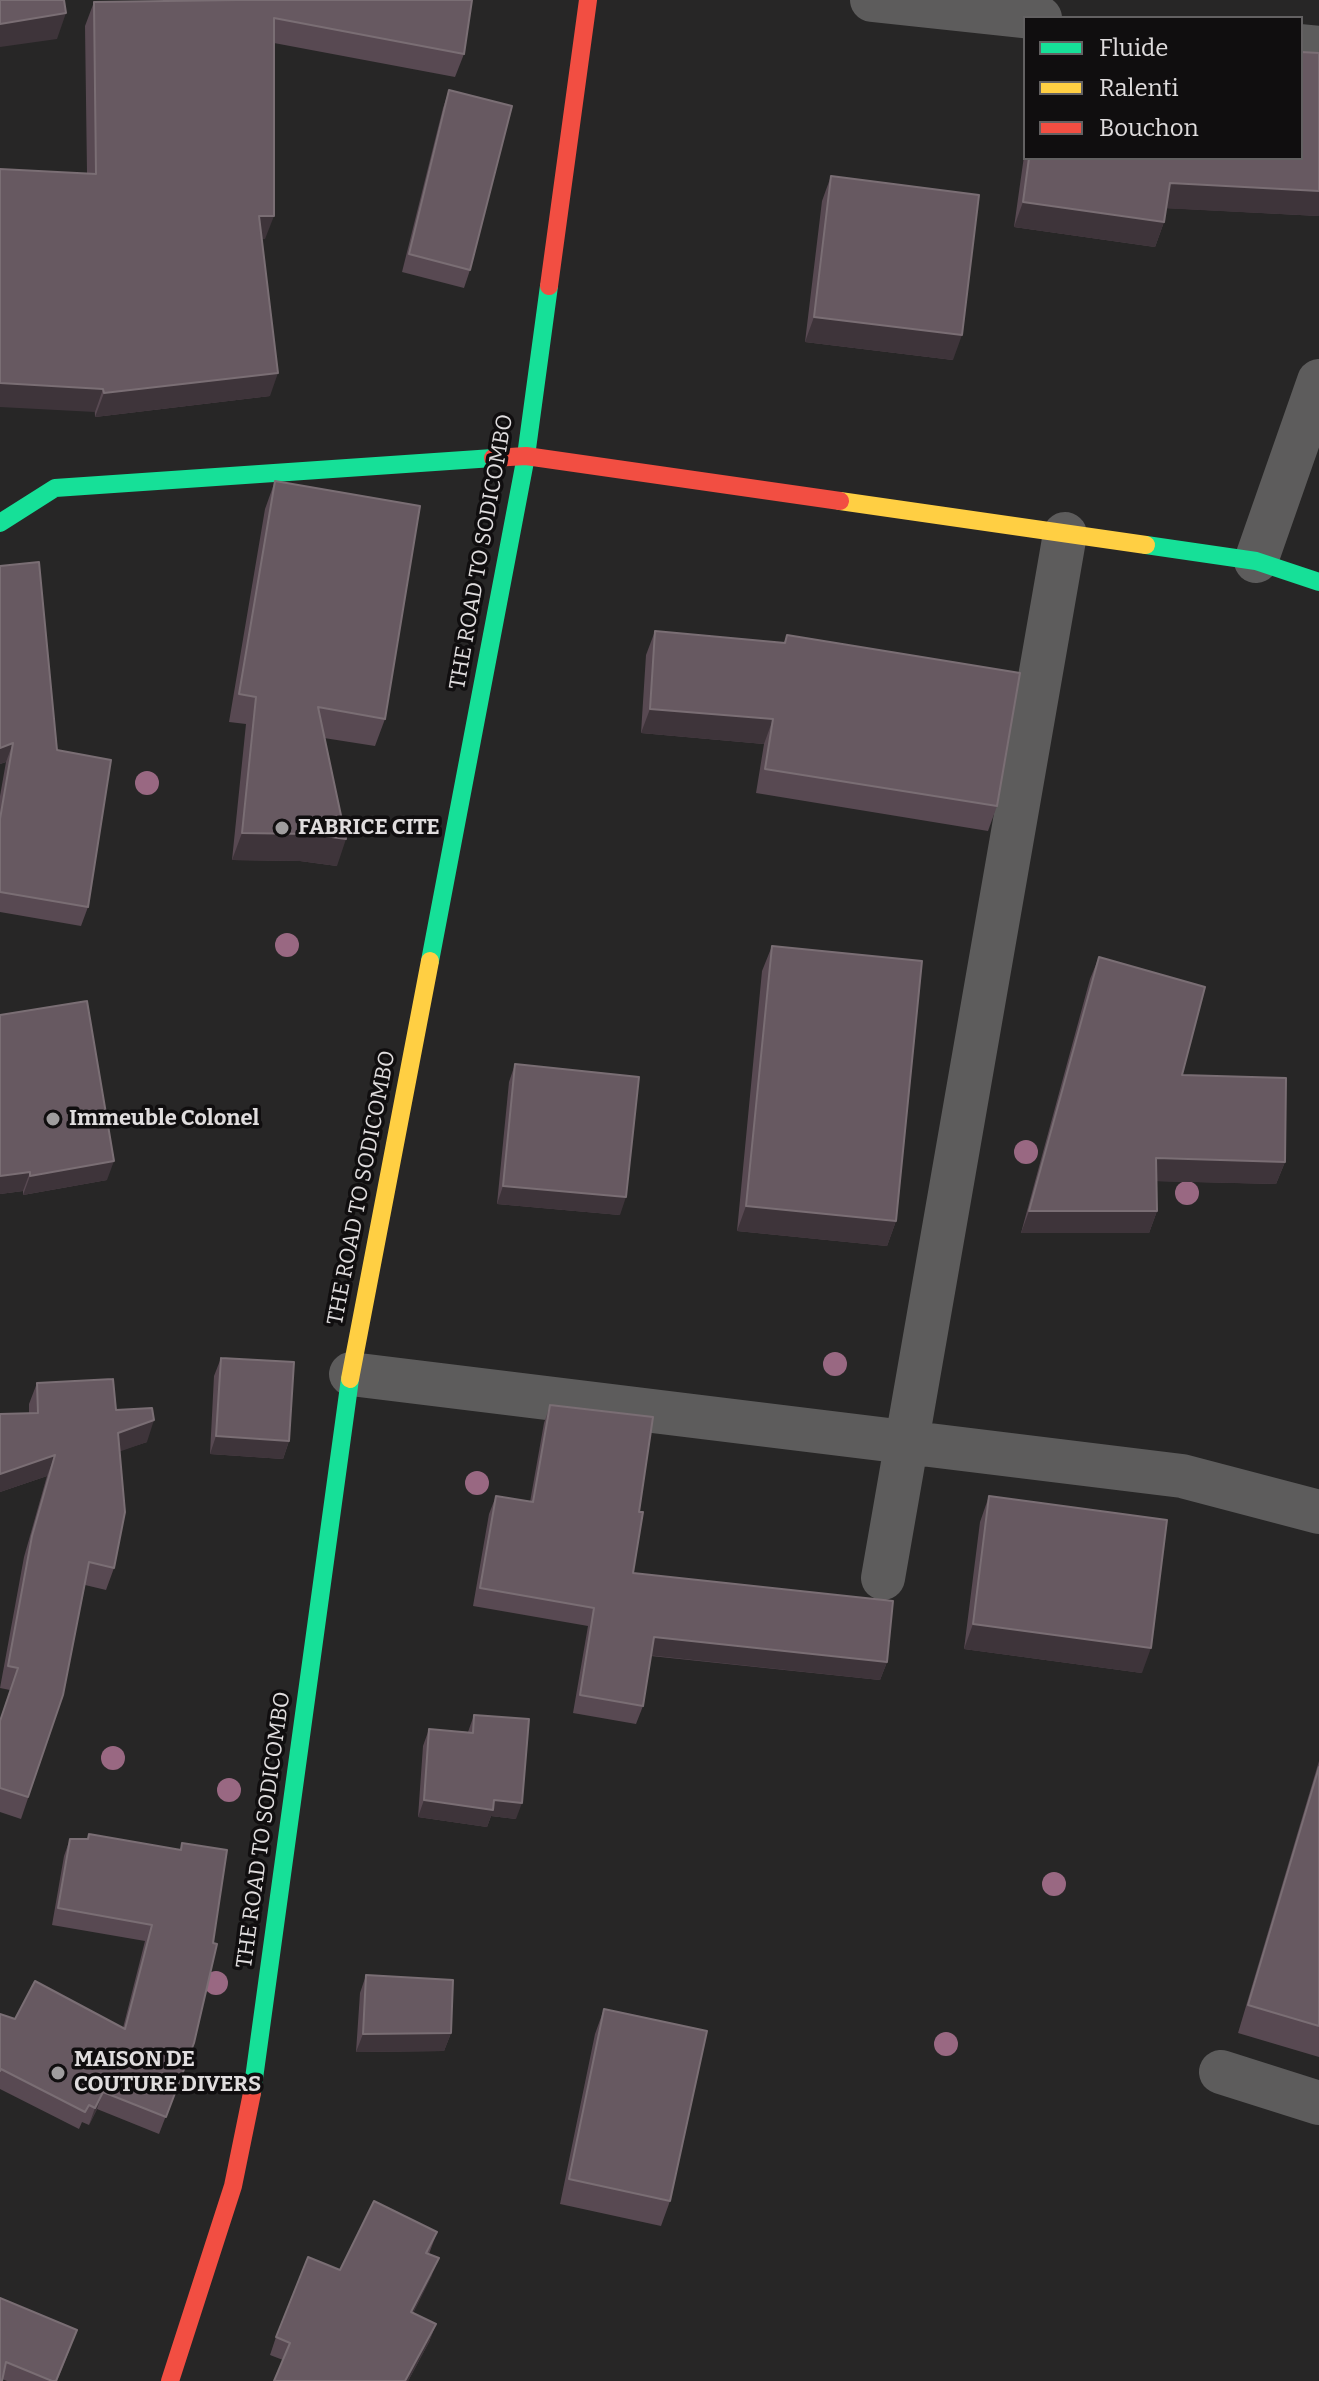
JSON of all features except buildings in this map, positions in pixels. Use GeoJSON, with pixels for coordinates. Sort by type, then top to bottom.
{"type":"FeatureCollection","features":[{"type":"Feature","properties":{"kind":"main road","name":"THE ROAD TO SODICOMBO"},"geometry":{"type":"LineString","coordinates":[[170,2381],[233,2186],[252,2096],[351,1374],[526,456],[588,0]]}},
{"type":"Feature","properties":{"kind":"main road"},"geometry":{"type":"LineString","coordinates":[[0,523],[55,488],[526,456],[1256,561],[1319,582]]}},
{"type":"Feature","properties":{"kind":"street"},"geometry":{"type":"LineString","coordinates":[[872,0],[1023,16]]}},
{"type":"Feature","properties":{"kind":"street"},"geometry":{"type":"LineString","coordinates":[[1256,561],[1319,381]]}},
{"type":"Feature","properties":{"kind":"street"},"geometry":{"type":"LineString","coordinates":[[883,1578],[1065,534]]}},
{"type":"Feature","properties":{"kind":"street"},"geometry":{"type":"LineString","coordinates":[[351,1374],[1182,1476],[1319,1512]]}},
{"type":"Feature","properties":{"kind":"street"},"geometry":{"type":"LineString","coordinates":[[1221,2072],[1319,2103]]}},
{"type":"Feature","properties":{"kind":"traffic: fast"},"geometry":{"type":"LineString","coordinates":[[430,961],[526,456],[549,286]]}},
{"type":"Feature","properties":{"kind":"traffic: fast"},"geometry":{"type":"LineString","coordinates":[[0,523],[55,488],[493,458]]}},
{"type":"Feature","properties":{"kind":"traffic: fast"},"geometry":{"type":"LineString","coordinates":[[1146,545],[1256,561],[1319,582]]}},
{"type":"Feature","properties":{"kind":"traffic: fast"},"geometry":{"type":"LineString","coordinates":[[252,2093],[350,1379]]}},
{"type":"Feature","properties":{"kind":"traffic: slow"},"geometry":{"type":"LineString","coordinates":[[840,501],[1146,545]]}},
{"type":"Feature","properties":{"kind":"traffic: slow"},"geometry":{"type":"LineString","coordinates":[[350,1379],[430,961]]}},
{"type":"Feature","properties":{"kind":"traffic: jam"},"geometry":{"type":"LineString","coordinates":[[549,286],[588,0]]}},
{"type":"Feature","properties":{"kind":"traffic: jam"},"geometry":{"type":"LineString","coordinates":[[493,458],[526,456],[840,501]]}},
{"type":"Feature","properties":{"kind":"traffic: jam"},"geometry":{"type":"LineString","coordinates":[[170,2381],[233,2186],[252,2093]]}},
{"type":"Feature","properties":{"kind":"place","name":"FABRICE CITE"},"geometry":{"type":"Point","coordinates":[282,828]}},
{"type":"Feature","properties":{"kind":"place","name":"Immeuble Colonel"},"geometry":{"type":"Point","coordinates":[53,1119]}},
{"type":"Feature","properties":{"kind":"place","name":"MAISON DE COUTURE DIVERS"},"geometry":{"type":"Point","coordinates":[58,2073]}}]}
